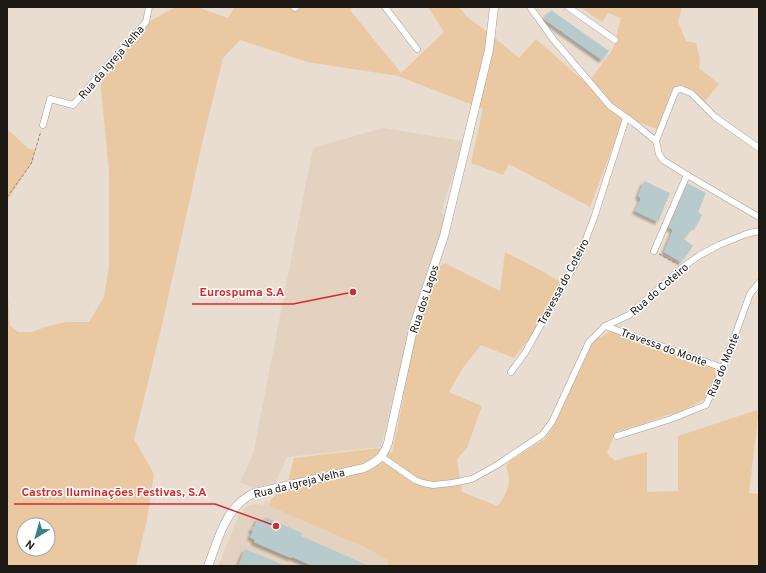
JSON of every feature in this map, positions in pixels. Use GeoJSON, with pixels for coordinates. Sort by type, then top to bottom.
{"type":"FeatureCollection","features":[{"type":"Feature","properties":{"kind":"street","name":"Rua da Igreja Velha"},"geometry":{"type":"LineString","coordinates":[[43,125],[50,99],[73,105],[146,22],[149,7]]}},
{"type":"Feature","properties":{"kind":"street"},"geometry":{"type":"LineString","coordinates":[[385,7],[417,49]]}},
{"type":"Feature","properties":{"kind":"street","name":"Rua dos Lagos"},"geometry":{"type":"LineString","coordinates":[[382,457],[388,443],[414,325],[444,236],[489,50],[494,7]]}},
{"type":"Feature","properties":{"kind":"street"},"geometry":{"type":"LineString","coordinates":[[530,7],[553,39],[610,106],[656,141]]}},
{"type":"Feature","properties":{"kind":"street"},"geometry":{"type":"LineString","coordinates":[[568,7],[615,40]]}},
{"type":"Feature","properties":{"kind":"street"},"geometry":{"type":"LineString","coordinates":[[759,148],[715,116],[691,93],[681,89],[676,90],[656,141],[659,154],[663,160],[759,217]]}},
{"type":"Feature","properties":{"kind":"street","name":"Travessa do Coteiro"},"geometry":{"type":"LineString","coordinates":[[511,372],[525,353],[578,257],[594,218],[626,118]]}},
{"type":"Feature","properties":{"kind":"street"},"geometry":{"type":"LineString","coordinates":[[654,251],[687,175]]}},
{"type":"Feature","properties":{"kind":"street","name":"Rua do Coteiro"},"geometry":{"type":"LineString","coordinates":[[382,457],[415,480],[433,485],[472,479],[506,460],[542,435],[552,422],[589,342],[605,326],[629,315],[683,267],[719,245],[746,234],[759,231]]}},
{"type":"Feature","properties":{"kind":"street","name":"Rua do Monte"},"geometry":{"type":"LineString","coordinates":[[618,436],[706,406],[723,368],[750,294],[759,283]]}},
{"type":"Feature","properties":{"kind":"street","name":"Travessa do Monte"},"geometry":{"type":"LineString","coordinates":[[605,326],[723,368]]}},
{"type":"Feature","properties":{"kind":"street","name":"Rua da Igreja Velha"},"geometry":{"type":"LineString","coordinates":[[208,566],[228,516],[245,497],[254,493],[364,468],[382,457]]}},
{"type":"Feature","properties":{"kind":"path"},"geometry":{"type":"LineString","coordinates":[[7,197],[31,164],[43,125]]}},
{"type":"Feature","properties":{"kind":"path"},"geometry":{"type":"LineString","coordinates":[[654,251],[683,267]]}},
{"type":"Feature","properties":{"kind":"shaded area"},"geometry":{"type":"Polygon","coordinates":[[[235,7],[288,7],[297,11],[300,7],[352,7],[350,10],[401,73],[444,32],[428,7],[459,7],[468,18],[488,32],[519,58],[536,39],[587,84],[613,49],[621,18],[608,13],[602,22],[580,7],[682,7],[678,22],[686,41],[696,43],[700,59],[699,68],[719,84],[705,101],[683,85],[676,86],[670,94],[659,130],[633,120],[621,125],[590,207],[509,164],[503,175],[471,163],[483,109],[398,76],[307,62],[240,40],[223,58],[204,135],[162,325],[134,439],[154,474],[147,519],[136,566],[7,566],[7,282],[10,326],[18,332],[32,332],[66,322],[89,322],[104,297],[109,267],[109,173],[100,77],[141,26],[174,8],[200,8],[228,18],[235,7]]]}},
{"type":"Feature","properties":{"kind":"shaded area"},"geometry":{"type":"Polygon","coordinates":[[[383,128],[464,141],[441,212],[445,217],[432,264],[412,320],[381,447],[287,457],[275,483],[254,488],[240,482],[253,454],[313,148],[383,128]]]}},
{"type":"Feature","properties":{"kind":"shaded area"},"geometry":{"type":"Polygon","coordinates":[[[7,129],[29,149],[35,150],[33,161],[7,201],[7,129]]]}},
{"type":"Feature","properties":{"kind":"shaded area"},"geometry":{"type":"Polygon","coordinates":[[[505,252],[560,282],[539,326],[514,358],[481,345],[462,369],[449,392],[482,406],[467,448],[457,459],[462,492],[498,506],[507,491],[509,482],[506,466],[511,460],[545,439],[554,426],[593,341],[612,331],[718,364],[718,371],[706,398],[679,413],[667,415],[618,431],[613,438],[607,453],[615,461],[647,452],[647,492],[678,491],[678,436],[757,410],[758,417],[749,493],[759,494],[759,566],[388,566],[388,560],[364,547],[270,506],[270,501],[288,481],[294,458],[380,448],[392,453],[403,401],[408,358],[438,268],[445,263],[500,291],[505,252]]]}},
{"type":"Feature","properties":{"kind":"shaded area"},"geometry":{"type":"Polygon","coordinates":[[[266,501],[401,566],[218,566],[239,515],[248,506],[256,504],[263,505],[266,501]]]}},
{"type":"Feature","properties":{"kind":"building"},"geometry":{"type":"Polygon","coordinates":[[[551,10],[609,51],[602,60],[544,19],[551,10]]]}},
{"type":"Feature","properties":{"kind":"building"},"geometry":{"type":"Polygon","coordinates":[[[644,181],[670,193],[658,222],[635,211],[641,199],[638,196],[644,181]]]}},
{"type":"Feature","properties":{"kind":"building"},"geometry":{"type":"Polygon","coordinates":[[[687,183],[706,193],[698,212],[702,215],[696,227],[694,226],[685,238],[674,231],[693,246],[681,262],[664,252],[673,230],[668,227],[687,183]]]}},
{"type":"Feature","properties":{"kind":"building"},"geometry":{"type":"Polygon","coordinates":[[[265,517],[302,533],[301,536],[369,566],[313,566],[254,542],[255,540],[250,537],[253,531],[251,530],[258,518],[264,520],[265,517]]]}},
{"type":"Feature","properties":{"kind":"building"},"geometry":{"type":"Polygon","coordinates":[[[245,549],[286,566],[238,566],[245,549]]]}},
{"type":"Feature","properties":{"kind":"place","name":"Eurospuma S.A"},"geometry":{"type":"Point","coordinates":[353,292]}},
{"type":"Feature","properties":{"kind":"place","name":"Castros Iluminações Festivas, S.A"},"geometry":{"type":"Point","coordinates":[276,526]}}]}
